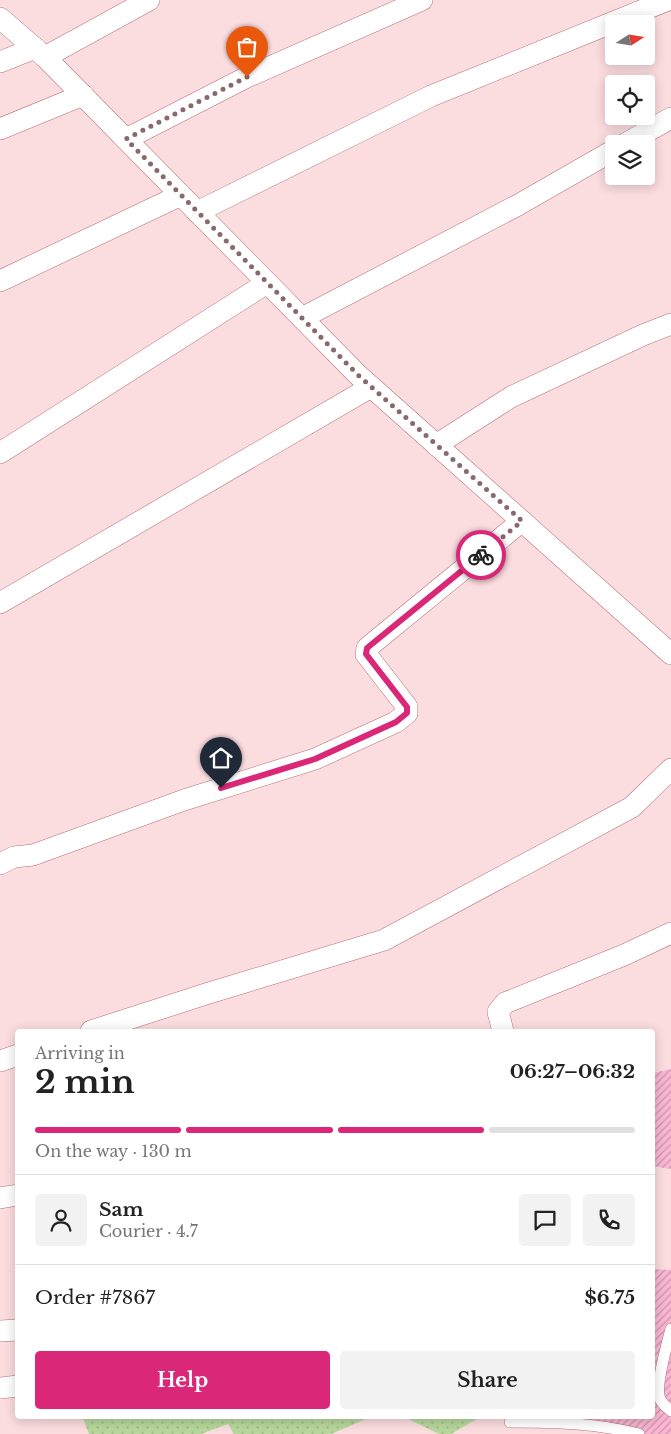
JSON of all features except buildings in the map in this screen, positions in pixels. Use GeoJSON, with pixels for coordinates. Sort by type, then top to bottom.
{"type":"FeatureCollection","features":[{"type":"Feature","properties":{"kind":"street"},"geometry":{"type":"LineString","coordinates":[[0,62],[40,52],[149,0]]}},
{"type":"Feature","properties":{"kind":"street"},"geometry":{"type":"LineString","coordinates":[[126,139],[247,77],[422,0]]}},
{"type":"Feature","properties":{"kind":"street"},"geometry":{"type":"LineString","coordinates":[[197,212],[431,96],[668,0]]}},
{"type":"Feature","properties":{"kind":"street"},"geometry":{"type":"LineString","coordinates":[[0,18],[40,52],[371,387],[671,654]]}},
{"type":"Feature","properties":{"kind":"street"},"geometry":{"type":"LineString","coordinates":[[0,130],[83,95]]}},
{"type":"Feature","properties":{"kind":"street"},"geometry":{"type":"LineString","coordinates":[[641,135],[671,118]]}},
{"type":"Feature","properties":{"kind":"street"},"geometry":{"type":"LineString","coordinates":[[302,318],[518,205],[605,155]]}},
{"type":"Feature","properties":{"kind":"street"},"geometry":{"type":"LineString","coordinates":[[0,281],[181,195]]}},
{"type":"Feature","properties":{"kind":"street"},"geometry":{"type":"LineString","coordinates":[[0,453],[267,283]]}},
{"type":"Feature","properties":{"kind":"street"},"geometry":{"type":"LineString","coordinates":[[436,445],[511,397],[643,335],[671,324]]}},
{"type":"Feature","properties":{"kind":"street"},"geometry":{"type":"LineString","coordinates":[[0,603],[371,387]]}},
{"type":"Feature","properties":{"kind":"street"},"geometry":{"type":"LineString","coordinates":[[0,864],[14,856],[33,855],[184,800],[315,759],[396,722],[407,713],[407,707],[366,654],[367,648],[522,521]]}},
{"type":"Feature","properties":{"kind":"street"},"geometry":{"type":"LineString","coordinates":[[97,1029],[384,940],[632,807],[671,769]]}},
{"type":"Feature","properties":{"kind":"street"},"geometry":{"type":"LineString","coordinates":[[502,1029],[498,1012],[505,1003],[671,933]]}},
{"type":"Feature","properties":{"kind":"street"},"geometry":{"type":"LineString","coordinates":[[0,1061],[15,1056]]}},
{"type":"Feature","properties":{"kind":"street"},"geometry":{"type":"LineString","coordinates":[[0,1198],[15,1196]]}},
{"type":"Feature","properties":{"kind":"street"},"geometry":{"type":"LineString","coordinates":[[0,1331],[15,1330]]}},
{"type":"Feature","properties":{"kind":"street"},"geometry":{"type":"LineString","coordinates":[[0,1388],[15,1386]]}},
{"type":"Feature","properties":{"kind":"lane"},"geometry":{"type":"LineString","coordinates":[[671,1329],[658,1385],[659,1397],[666,1408],[671,1410]]}},
{"type":"Feature","properties":{"kind":"lane"},"geometry":{"type":"LineString","coordinates":[[510,1422],[556,1422],[614,1428],[639,1434]]}},
{"type":"Feature","properties":{"kind":"green space"},"geometry":{"type":"Polygon","coordinates":[[[83,1419],[366,1419],[331,1434],[234,1434],[228,1424],[201,1434],[89,1434],[83,1419]]]}},
{"type":"Feature","properties":{"kind":"green space"},"geometry":{"type":"Polygon","coordinates":[[[408,1419],[477,1419],[451,1434],[439,1434],[408,1419]]]}},
{"type":"Feature","properties":{"kind":"way so far"},"geometry":{"type":"LineString","coordinates":[[247,77],[126,139],[358,375],[522,521],[481,555]]}},
{"type":"Feature","properties":{"kind":"route"},"geometry":{"type":"LineString","coordinates":[[221,788],[315,759],[396,722],[407,713],[407,707],[366,654],[367,648],[481,555]]}}]}
